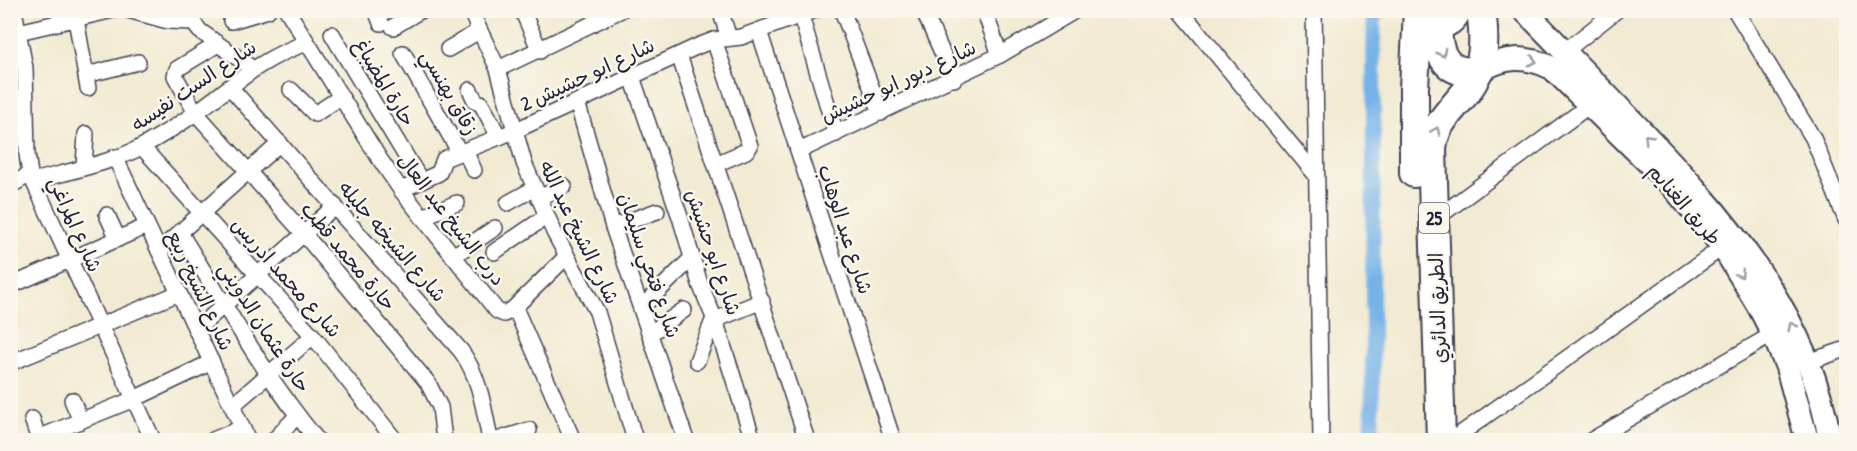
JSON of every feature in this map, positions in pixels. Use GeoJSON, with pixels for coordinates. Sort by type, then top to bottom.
{"type":"FeatureCollection","features":[{"type":"Feature","properties":{"kind":"highway","name":"الطريق الدائري"},"geometry":{"type":"LineString","coordinates":[[1441,441],[1432,149],[1435,132],[1443,118],[1467,91],[1478,72],[1485,45],[1481,10]]}},
{"type":"Feature","properties":{"kind":"highway","name":"الطريق الدائري"},"geometry":{"type":"LineString","coordinates":[[1423,441],[1413,138],[1437,14]]}},
{"type":"Feature","properties":{"kind":"highway"},"geometry":{"type":"LineString","coordinates":[[1437,14],[1438,47],[1447,62],[1461,71],[1478,72]]}},
{"type":"Feature","properties":{"kind":"main road","name":"طريق الغنايم"},"geometry":{"type":"LineString","coordinates":[[1524,10],[1659,150],[1737,238],[1758,267],[1777,297],[1808,362],[1820,396],[1830,441]]}},
{"type":"Feature","properties":{"kind":"main road","name":"طريق الغنايم"},"geometry":{"type":"LineString","coordinates":[[1478,72],[1507,58],[1538,61],[1552,68],[1673,187],[1723,248],[1758,305],[1787,368],[1807,441]]}},
{"type":"Feature","properties":{"kind":"street","name":"شارع المراغي"},"geometry":{"type":"LineString","coordinates":[[14,10],[15,33],[26,78],[27,154],[32,178],[153,441]]}},
{"type":"Feature","properties":{"kind":"street"},"geometry":{"type":"LineString","coordinates":[[15,33],[113,10]]}},
{"type":"Feature","properties":{"kind":"street"},"geometry":{"type":"LineString","coordinates":[[128,10],[168,21],[188,16],[200,31],[253,69]]}},
{"type":"Feature","properties":{"kind":"street"},"geometry":{"type":"LineString","coordinates":[[231,21],[268,10]]}},
{"type":"Feature","properties":{"kind":"street","name":"درب الشيخ عبد العال"},"geometry":{"type":"LineString","coordinates":[[287,10],[401,190],[499,313],[504,314],[514,308],[573,441]]}},
{"type":"Feature","properties":{"kind":"street"},"geometry":{"type":"LineString","coordinates":[[383,20],[421,10]]}},
{"type":"Feature","properties":{"kind":"street","name":"شارع الشيخ عبد الله"},"geometry":{"type":"LineString","coordinates":[[470,10],[498,69],[507,134],[524,163],[566,256],[597,312],[634,441]]}},
{"type":"Feature","properties":{"kind":"street"},"geometry":{"type":"LineString","coordinates":[[522,10],[540,51]]}},
{"type":"Feature","properties":{"kind":"street"},"geometry":{"type":"LineString","coordinates":[[498,69],[540,51],[621,10]]}},
{"type":"Feature","properties":{"kind":"street"},"geometry":{"type":"LineString","coordinates":[[716,164],[746,151],[750,146],[722,39],[720,10]]}},
{"type":"Feature","properties":{"kind":"street"},"geometry":{"type":"LineString","coordinates":[[843,10],[880,113]]}},
{"type":"Feature","properties":{"kind":"street"},"geometry":{"type":"LineString","coordinates":[[923,10],[954,79]]}},
{"type":"Feature","properties":{"kind":"street"},"geometry":{"type":"LineString","coordinates":[[984,10],[1000,55]]}},
{"type":"Feature","properties":{"kind":"street","name":"شارع دبور ابو حشيش"},"geometry":{"type":"LineString","coordinates":[[799,151],[954,79],[1000,55],[1055,16],[1076,10]]}},
{"type":"Feature","properties":{"kind":"street"},"geometry":{"type":"LineString","coordinates":[[1180,10],[1316,175]]}},
{"type":"Feature","properties":{"kind":"street"},"geometry":{"type":"LineString","coordinates":[[1314,10],[1321,441]]}},
{"type":"Feature","properties":{"kind":"street"},"geometry":{"type":"LineString","coordinates":[[1564,52],[1617,10]]}},
{"type":"Feature","properties":{"kind":"street"},"geometry":{"type":"LineString","coordinates":[[1735,10],[1813,138],[1846,220]]}},
{"type":"Feature","properties":{"kind":"street"},"geometry":{"type":"LineString","coordinates":[[808,13],[836,134]]}},
{"type":"Feature","properties":{"kind":"street","name":"شارع ابو حشيش 2"},"geometry":{"type":"LineString","coordinates":[[462,152],[507,134],[679,55],[722,39],[741,37],[808,13]]}},
{"type":"Feature","properties":{"kind":"street"},"geometry":{"type":"LineString","coordinates":[[81,16],[87,82],[138,62]]}},
{"type":"Feature","properties":{"kind":"street"},"geometry":{"type":"LineString","coordinates":[[448,49],[480,31]]}},
{"type":"Feature","properties":{"kind":"street","name":"شارع عبد الوهاب"},"geometry":{"type":"LineString","coordinates":[[759,31],[893,441]]}},
{"type":"Feature","properties":{"kind":"street","name":"حارة المضباغ"},"geometry":{"type":"LineString","coordinates":[[332,34],[421,181]]}},
{"type":"Feature","properties":{"kind":"street","name":"شارع الست نفيسه"},"geometry":{"type":"LineString","coordinates":[[10,186],[32,178],[115,157],[142,147],[196,113],[253,69],[274,56],[307,43]]}},
{"type":"Feature","properties":{"kind":"street","name":"حارة محمد قطب"},"geometry":{"type":"LineString","coordinates":[[218,44],[175,71],[175,76],[196,113],[304,234],[428,383],[440,407],[444,441]]}},
{"type":"Feature","properties":{"kind":"street","name":"زقاق بهنسي"},"geometry":{"type":"LineString","coordinates":[[403,53],[474,170]]}},
{"type":"Feature","properties":{"kind":"street"},"geometry":{"type":"LineString","coordinates":[[679,55],[807,441]]}},
{"type":"Feature","properties":{"kind":"street","name":"شارع ابو حشيش"},"geometry":{"type":"LineString","coordinates":[[632,77],[692,258],[715,319],[753,441]]}},
{"type":"Feature","properties":{"kind":"street","name":"شارع الشيخه جليله"},"geometry":{"type":"LineString","coordinates":[[230,87],[468,360],[478,381],[490,441]]}},
{"type":"Feature","properties":{"kind":"street"},"geometry":{"type":"LineString","coordinates":[[291,90],[315,114],[340,97]]}},
{"type":"Feature","properties":{"kind":"street"},"geometry":{"type":"LineString","coordinates":[[470,96],[476,102],[481,103],[507,134]]}},
{"type":"Feature","properties":{"kind":"street","name":"شارع فتحي سليمان"},"geometry":{"type":"LineString","coordinates":[[577,102],[613,227],[686,441]]}},
{"type":"Feature","properties":{"kind":"street"},"geometry":{"type":"LineString","coordinates":[[1434,220],[1591,104]]}},
{"type":"Feature","properties":{"kind":"street"},"geometry":{"type":"LineString","coordinates":[[84,166],[86,134]]}},
{"type":"Feature","properties":{"kind":"street"},"geometry":{"type":"LineString","coordinates":[[159,251],[280,143]]}},
{"type":"Feature","properties":{"kind":"street","name":"شارع محمد ادريس"},"geometry":{"type":"LineString","coordinates":[[142,147],[314,336],[396,441]]}},
{"type":"Feature","properties":{"kind":"street"},"geometry":{"type":"LineString","coordinates":[[401,190],[440,172],[443,160],[462,152]]}},
{"type":"Feature","properties":{"kind":"street","name":"شارع الشيخ ربيع"},"geometry":{"type":"LineString","coordinates":[[115,157],[122,187],[147,226],[245,434]]}},
{"type":"Feature","properties":{"kind":"street"},"geometry":{"type":"LineString","coordinates":[[508,203],[564,186]]}},
{"type":"Feature","properties":{"kind":"street"},"geometry":{"type":"LineString","coordinates":[[422,217],[458,203]]}},
{"type":"Feature","properties":{"kind":"street"},"geometry":{"type":"LineString","coordinates":[[196,330],[335,206]]}},
{"type":"Feature","properties":{"kind":"street"},"geometry":{"type":"LineString","coordinates":[[613,227],[657,211]]}},
{"type":"Feature","properties":{"kind":"street"},"geometry":{"type":"LineString","coordinates":[[106,215],[118,239]]}},
{"type":"Feature","properties":{"kind":"street"},"geometry":{"type":"LineString","coordinates":[[494,252],[547,216]]}},
{"type":"Feature","properties":{"kind":"street"},"geometry":{"type":"LineString","coordinates":[[10,286],[147,226]]}},
{"type":"Feature","properties":{"kind":"street"},"geometry":{"type":"LineString","coordinates":[[453,256],[495,228]]}},
{"type":"Feature","properties":{"kind":"street","name":"حارة عثمان الدويني"},"geometry":{"type":"LineString","coordinates":[[180,233],[269,374],[317,441]]}},
{"type":"Feature","properties":{"kind":"street"},"geometry":{"type":"LineString","coordinates":[[1452,441],[1723,248]]}},
{"type":"Feature","properties":{"kind":"street"},"geometry":{"type":"LineString","coordinates":[[514,308],[566,256]]}},
{"type":"Feature","properties":{"kind":"street"},"geometry":{"type":"LineString","coordinates":[[642,307],[692,258]]}},
{"type":"Feature","properties":{"kind":"street"},"geometry":{"type":"LineString","coordinates":[[10,363],[179,293]]}},
{"type":"Feature","properties":{"kind":"street"},"geometry":{"type":"LineString","coordinates":[[697,361],[715,319],[762,301]]}},
{"type":"Feature","properties":{"kind":"street"},"geometry":{"type":"LineString","coordinates":[[651,333],[684,310]]}},
{"type":"Feature","properties":{"kind":"street"},"geometry":{"type":"LineString","coordinates":[[1592,441],[1773,334]]}},
{"type":"Feature","properties":{"kind":"street"},"geometry":{"type":"LineString","coordinates":[[232,406],[314,336]]}},
{"type":"Feature","properties":{"kind":"street"},"geometry":{"type":"LineString","coordinates":[[1808,362],[1846,349]]}},
{"type":"Feature","properties":{"kind":"street"},"geometry":{"type":"LineString","coordinates":[[32,419],[38,439],[134,399],[212,362]]}},
{"type":"Feature","properties":{"kind":"street"},"geometry":{"type":"LineString","coordinates":[[72,400],[81,421]]}},
{"type":"Feature","properties":{"kind":"street"},"geometry":{"type":"LineString","coordinates":[[274,441],[297,416]]}},
{"type":"Feature","properties":{"kind":"street"},"geometry":{"type":"LineString","coordinates":[[497,441],[529,430]]}},
{"type":"Feature","properties":{"kind":"street"},"geometry":{"type":"LineString","coordinates":[[213,441],[245,434]]}},
{"type":"Feature","properties":{"kind":"waterway"},"geometry":{"type":"LineString","coordinates":[[1372,440],[1374,10]]}}]}
